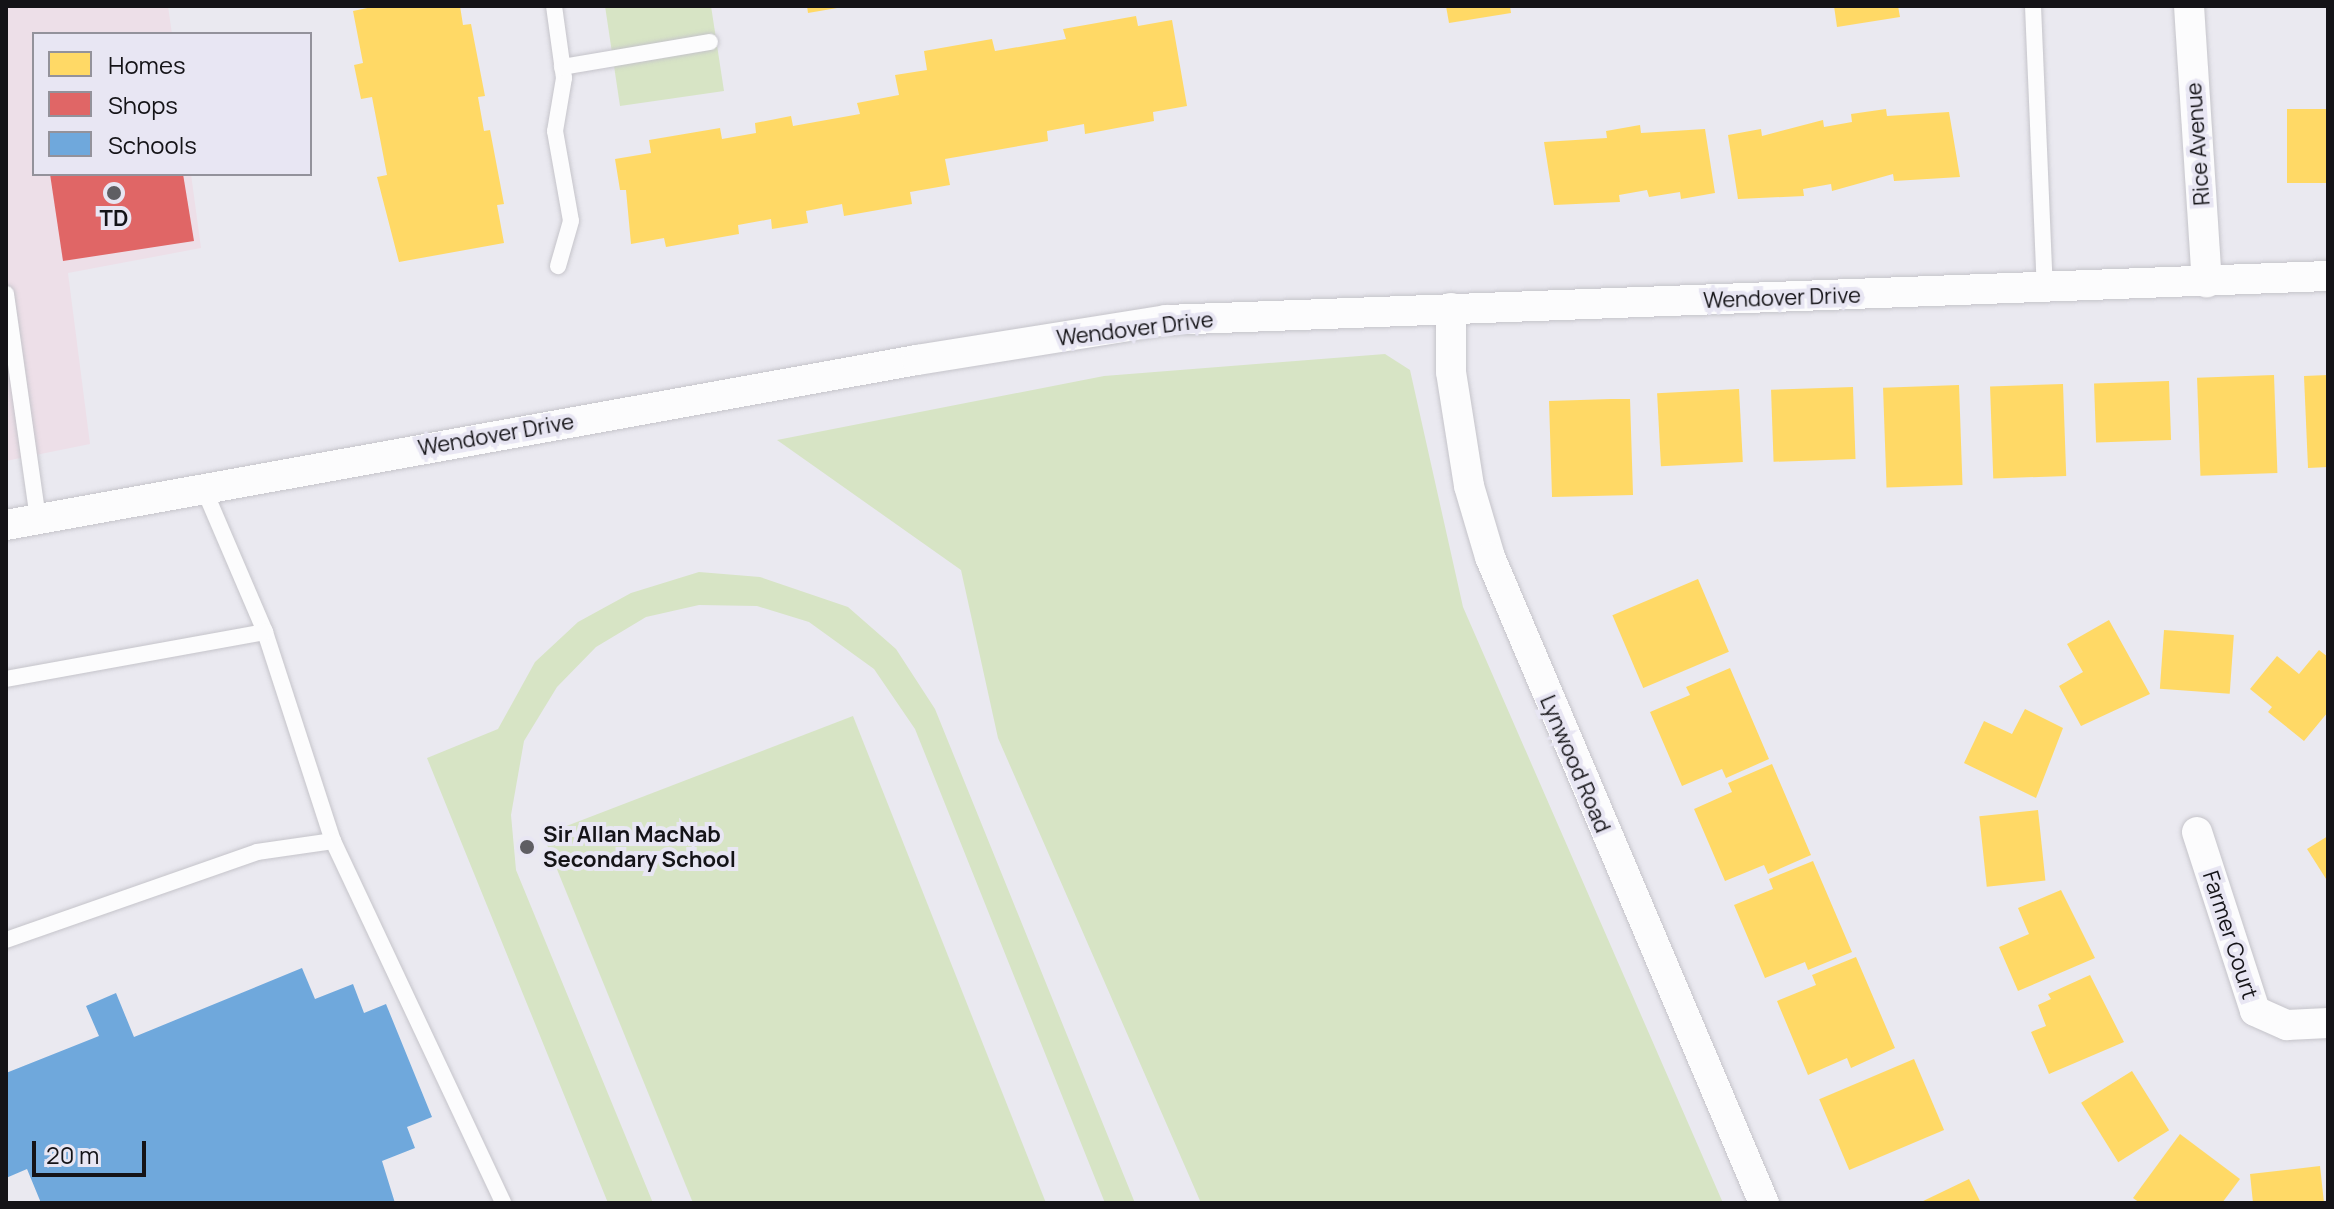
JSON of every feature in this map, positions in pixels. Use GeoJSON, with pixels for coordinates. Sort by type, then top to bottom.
{"type":"FeatureCollection","features":[{"type":"Feature","properties":{"kind":"street","name":"Rice Avenue"},"geometry":{"type":"LineString","coordinates":[[2189,6],[2207,282]]}},
{"type":"Feature","properties":{"kind":"street","name":"Wendover Drive"},"geometry":{"type":"LineString","coordinates":[[6,525],[203,487],[1166,320],[2328,276]]}},
{"type":"Feature","properties":{"kind":"street","name":"Lynwood Road"},"geometry":{"type":"LineString","coordinates":[[1451,308],[1451,372],[1469,486],[1490,557],[1764,1203]]}},
{"type":"Feature","properties":{"kind":"street","name":"Farmer Court"},"geometry":{"type":"LineString","coordinates":[[2197,832],[2255,1011],[2287,1025],[2328,1023]]}},
{"type":"Feature","properties":{"kind":"lane"},"geometry":{"type":"LineString","coordinates":[[554,6],[562,67],[555,131],[571,221],[558,266]]}},
{"type":"Feature","properties":{"kind":"lane"},"geometry":{"type":"LineString","coordinates":[[2033,6],[2045,288]]}},
{"type":"Feature","properties":{"kind":"lane"},"geometry":{"type":"LineString","coordinates":[[562,67],[710,42]]}},
{"type":"Feature","properties":{"kind":"lane"},"geometry":{"type":"LineString","coordinates":[[6,294],[38,518]]}},
{"type":"Feature","properties":{"kind":"lane"},"geometry":{"type":"LineString","coordinates":[[203,487],[265,632],[333,841],[503,1203]]}},
{"type":"Feature","properties":{"kind":"lane"},"geometry":{"type":"LineString","coordinates":[[6,679],[265,632]]}},
{"type":"Feature","properties":{"kind":"lane"},"geometry":{"type":"LineString","coordinates":[[6,940],[257,852],[333,841]]}},
{"type":"Feature","properties":{"kind":"shaded area"},"geometry":{"type":"Polygon","coordinates":[[[6,6],[168,6],[172,32],[32,32],[32,176],[191,176],[201,248],[68,273],[90,444],[6,461],[6,6]]]}},
{"type":"Feature","properties":{"kind":"green space"},"geometry":{"type":"Polygon","coordinates":[[[605,6],[711,6],[724,91],[620,106],[605,6]]]}},
{"type":"Feature","properties":{"kind":"green space"},"geometry":{"type":"Polygon","coordinates":[[[1385,354],[1410,370],[1463,607],[1723,1203],[1201,1203],[998,738],[961,570],[777,440],[1104,376],[1385,354]]]}},
{"type":"Feature","properties":{"kind":"green space"},"geometry":{"type":"Polygon","coordinates":[[[699,572],[760,577],[848,607],[896,649],[935,709],[1135,1203],[1105,1203],[915,729],[874,669],[809,622],[757,606],[699,605],[646,617],[596,647],[557,687],[524,741],[511,815],[516,870],[653,1203],[608,1203],[427,758],[498,729],[535,662],[578,622],[631,593],[699,572]]]}},
{"type":"Feature","properties":{"kind":"green space"},"geometry":{"type":"Polygon","coordinates":[[[853,716],[1046,1203],[693,1203],[543,835],[853,716]]]}},
{"type":"Feature","properties":{"kind":"building: Homes"},"geometry":{"type":"Polygon","coordinates":[[[377,6],[460,6],[463,25],[471,24],[485,96],[478,97],[484,131],[490,130],[504,204],[497,205],[504,243],[399,262],[377,177],[387,175],[372,97],[361,99],[354,65],[363,63],[353,11],[377,6]]]}},
{"type":"Feature","properties":{"kind":"building: Homes"},"geometry":{"type":"Polygon","coordinates":[[[807,6],[836,6],[837,8],[808,13],[807,6]]]}},
{"type":"Feature","properties":{"kind":"building: Homes"},"geometry":{"type":"Polygon","coordinates":[[[1446,6],[1510,6],[1511,13],[1449,23],[1446,6]]]}},
{"type":"Feature","properties":{"kind":"building: Homes"},"geometry":{"type":"Polygon","coordinates":[[[1834,6],[1898,6],[1900,17],[1837,27],[1834,6]]]}},
{"type":"Feature","properties":{"kind":"building: Homes"},"geometry":{"type":"Polygon","coordinates":[[[1136,16],[1138,26],[1172,20],[1187,106],[1153,112],[1154,121],[1085,134],[1084,124],[1047,131],[1048,141],[945,159],[950,185],[910,192],[912,204],[844,216],[842,204],[806,211],[808,223],[772,229],[771,219],[738,225],[739,234],[666,247],[664,238],[631,244],[626,190],[620,190],[615,159],[651,153],[649,140],[720,128],[722,139],[756,133],[755,123],[791,116],[793,126],[860,114],[857,103],[899,95],[895,75],[927,70],[924,51],[992,39],[995,51],[1066,39],[1063,29],[1136,16]]]}},
{"type":"Feature","properties":{"kind":"building: Homes"},"geometry":{"type":"Polygon","coordinates":[[[1886,109],[1887,116],[1949,112],[1960,177],[1894,181],[1893,174],[1832,191],[1831,184],[1803,189],[1804,196],[1738,199],[1728,135],[1761,129],[1762,136],[1823,120],[1824,127],[1852,122],[1851,114],[1886,109]]]}},
{"type":"Feature","properties":{"kind":"building: Homes"},"geometry":{"type":"Polygon","coordinates":[[[2287,109],[2328,109],[2328,183],[2287,183],[2287,109]]]}},
{"type":"Feature","properties":{"kind":"building: Homes"},"geometry":{"type":"Polygon","coordinates":[[[1640,125],[1641,133],[1705,129],[1715,193],[1681,199],[1680,192],[1649,197],[1647,190],[1619,195],[1620,202],[1554,205],[1544,142],[1607,138],[1606,131],[1640,125]]]}},
{"type":"Feature","properties":{"kind":"building: Homes"},"geometry":{"type":"Polygon","coordinates":[[[2274,375],[2277,473],[2200,476],[2197,378],[2274,375]]]}},
{"type":"Feature","properties":{"kind":"building: Homes"},"geometry":{"type":"Polygon","coordinates":[[[2328,375],[2328,467],[2308,468],[2304,376],[2328,375]]]}},
{"type":"Feature","properties":{"kind":"building: Homes"},"geometry":{"type":"Polygon","coordinates":[[[2169,381],[2171,440],[2096,443],[2094,384],[2169,381]]]}},
{"type":"Feature","properties":{"kind":"building: Homes"},"geometry":{"type":"Polygon","coordinates":[[[2063,384],[2066,476],[1993,478],[1990,387],[2063,384]]]}},
{"type":"Feature","properties":{"kind":"building: Homes"},"geometry":{"type":"Polygon","coordinates":[[[1959,385],[1962,485],[1887,488],[1883,388],[1959,385]]]}},
{"type":"Feature","properties":{"kind":"building: Homes"},"geometry":{"type":"Polygon","coordinates":[[[1853,387],[1856,459],[1774,462],[1771,390],[1853,387]]]}},
{"type":"Feature","properties":{"kind":"building: Homes"},"geometry":{"type":"Polygon","coordinates":[[[1739,389],[1743,462],[1661,466],[1657,393],[1739,389]]]}},
{"type":"Feature","properties":{"kind":"building: Homes"},"geometry":{"type":"Polygon","coordinates":[[[1630,399],[1633,495],[1552,497],[1549,401],[1630,399]]]}},
{"type":"Feature","properties":{"kind":"building: Homes"},"geometry":{"type":"Polygon","coordinates":[[[1698,579],[1729,652],[1643,688],[1612,615],[1698,579]]]}},
{"type":"Feature","properties":{"kind":"building: Homes"},"geometry":{"type":"Polygon","coordinates":[[[2109,620],[2150,694],[2081,726],[2059,686],[2083,672],[2067,644],[2109,620]]]}},
{"type":"Feature","properties":{"kind":"building: Homes"},"geometry":{"type":"Polygon","coordinates":[[[2164,630],[2234,635],[2230,694],[2160,689],[2164,630]]]}},
{"type":"Feature","properties":{"kind":"building: Homes"},"geometry":{"type":"Polygon","coordinates":[[[2319,650],[2328,657],[2328,712],[2304,741],[2268,712],[2272,707],[2250,689],[2277,656],[2299,674],[2319,650]]]}},
{"type":"Feature","properties":{"kind":"building: Homes"},"geometry":{"type":"Polygon","coordinates":[[[1730,668],[1769,759],[1726,778],[1722,769],[1682,786],[1650,712],[1690,695],[1686,687],[1730,668]]]}},
{"type":"Feature","properties":{"kind":"building: Homes"},"geometry":{"type":"Polygon","coordinates":[[[2025,709],[2063,728],[2036,798],[1964,763],[1984,721],[2012,734],[2025,709]]]}},
{"type":"Feature","properties":{"kind":"building: Homes"},"geometry":{"type":"Polygon","coordinates":[[[1772,764],[1811,855],[1768,874],[1764,865],[1725,881],[1694,809],[1732,792],[1728,783],[1772,764]]]}},
{"type":"Feature","properties":{"kind":"building: Homes"},"geometry":{"type":"Polygon","coordinates":[[[2038,810],[2045,881],[1987,887],[1979,816],[2038,810]]]}},
{"type":"Feature","properties":{"kind":"building: Homes"},"geometry":{"type":"Polygon","coordinates":[[[2328,836],[2328,882],[2307,849],[2328,836]]]}},
{"type":"Feature","properties":{"kind":"building: Homes"},"geometry":{"type":"Polygon","coordinates":[[[1813,861],[1852,952],[1808,970],[1805,962],[1765,978],[1734,905],[1773,889],[1769,879],[1813,861]]]}},
{"type":"Feature","properties":{"kind":"building: Homes"},"geometry":{"type":"Polygon","coordinates":[[[2061,890],[2095,958],[2018,991],[1999,947],[2029,934],[2018,908],[2061,890]]]}},
{"type":"Feature","properties":{"kind":"building: Homes"},"geometry":{"type":"Polygon","coordinates":[[[1856,957],[1895,1048],[1851,1068],[1847,1058],[1808,1075],[1777,1001],[1816,985],[1812,975],[1856,957]]]}},
{"type":"Feature","properties":{"kind":"building: Homes"},"geometry":{"type":"Polygon","coordinates":[[[2090,975],[2124,1042],[2049,1074],[2031,1032],[2046,1026],[2038,1005],[2051,999],[2048,994],[2090,975]]]}},
{"type":"Feature","properties":{"kind":"building: Homes"},"geometry":{"type":"Polygon","coordinates":[[[1914,1059],[1944,1130],[1849,1170],[1819,1099],[1914,1059]]]}},
{"type":"Feature","properties":{"kind":"building: Homes"},"geometry":{"type":"Polygon","coordinates":[[[2132,1071],[2169,1130],[2118,1162],[2081,1103],[2132,1071]]]}},
{"type":"Feature","properties":{"kind":"building: Homes"},"geometry":{"type":"Polygon","coordinates":[[[2180,1134],[2240,1179],[2222,1203],[2140,1203],[2133,1198],[2180,1134]]]}},
{"type":"Feature","properties":{"kind":"building: Homes"},"geometry":{"type":"Polygon","coordinates":[[[2320,1166],[2324,1203],[2253,1203],[2250,1174],[2320,1166]]]}},
{"type":"Feature","properties":{"kind":"building: Homes"},"geometry":{"type":"Polygon","coordinates":[[[1969,1179],[1981,1203],[1919,1203],[1969,1179]]]}},
{"type":"Feature","properties":{"kind":"building: Shops"},"geometry":{"type":"Polygon","coordinates":[[[50,176],[183,176],[194,241],[63,261],[50,176]]]}},
{"type":"Feature","properties":{"kind":"building: Schools"},"geometry":{"type":"Polygon","coordinates":[[[302,968],[315,999],[353,984],[364,1013],[386,1004],[432,1117],[407,1127],[415,1148],[382,1161],[395,1203],[41,1203],[27,1169],[6,1178],[6,1073],[99,1036],[86,1006],[116,993],[134,1037],[302,968]]]}},
{"type":"Feature","properties":{"kind":"place","name":"TD"},"geometry":{"type":"Point","coordinates":[114,193]}},
{"type":"Feature","properties":{"kind":"place","name":"Sir Allan MacNab Secondary School"},"geometry":{"type":"Point","coordinates":[527,847]}}]}
